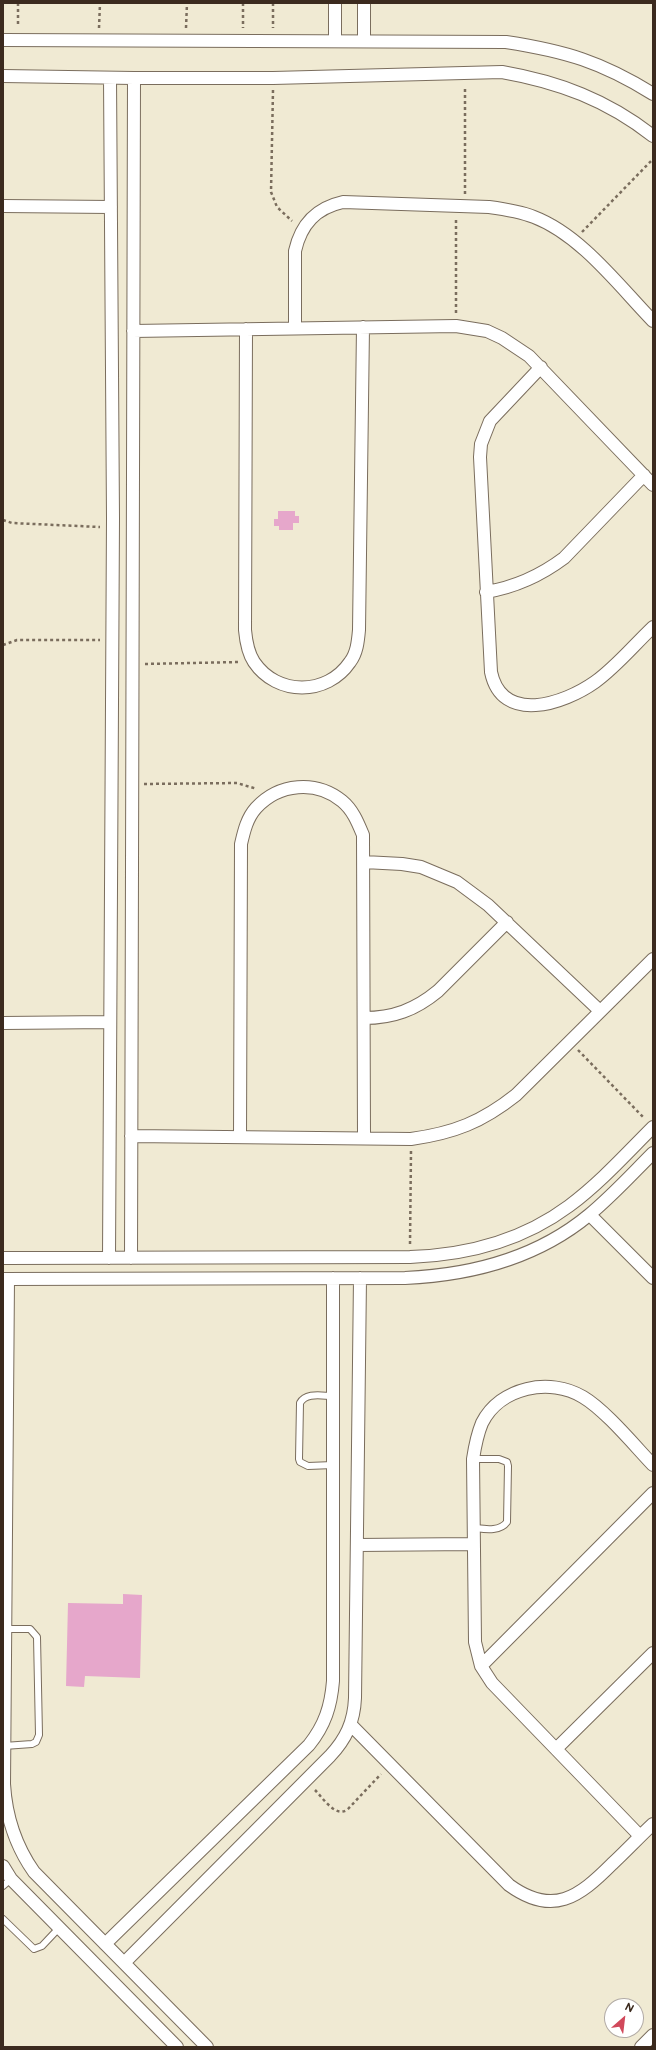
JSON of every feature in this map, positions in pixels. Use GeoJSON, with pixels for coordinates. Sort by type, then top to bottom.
{"type":"FeatureCollection","features":[{"type":"Feature","properties":{"kind":"street"},"geometry":{"type":"LineString","coordinates":[[334,41],[335,3]]}},
{"type":"Feature","properties":{"kind":"street"},"geometry":{"type":"LineString","coordinates":[[364,3],[364,41]]}},
{"type":"Feature","properties":{"kind":"street"},"geometry":{"type":"LineString","coordinates":[[3,40],[506,42],[548,48],[584,59],[620,74],[653,94]]}},
{"type":"Feature","properties":{"kind":"street"},"geometry":{"type":"LineString","coordinates":[[3,76],[110,78],[273,78],[502,72],[538,78],[572,89],[606,105],[637,124],[653,136]]}},
{"type":"Feature","properties":{"kind":"street"},"geometry":{"type":"LineString","coordinates":[[109,1258],[113,523],[110,78]]}},
{"type":"Feature","properties":{"kind":"street"},"geometry":{"type":"LineString","coordinates":[[131,1258],[134,78]]}},
{"type":"Feature","properties":{"kind":"street"},"geometry":{"type":"LineString","coordinates":[[295,328],[295,251],[297,239],[303,227],[320,210],[343,202],[461,206],[512,210],[534,217],[555,227],[574,240],[653,321]]}},
{"type":"Feature","properties":{"kind":"street"},"geometry":{"type":"LineString","coordinates":[[3,206],[111,207]]}},
{"type":"Feature","properties":{"kind":"street"},"geometry":{"type":"LineString","coordinates":[[133,331],[456,326],[482,330],[502,338],[516,346],[541,367],[653,485]]}},
{"type":"Feature","properties":{"kind":"street"},"geometry":{"type":"LineString","coordinates":[[246,329],[245,630],[247,646],[254,662],[264,674],[278,683],[294,688],[311,688],[326,683],[340,674],[351,661],[357,646],[359,630],[363,327]]}},
{"type":"Feature","properties":{"kind":"street"},"geometry":{"type":"LineString","coordinates":[[541,367],[490,421],[481,444],[480,457],[486,592],[491,672],[493,682],[499,692],[516,704],[542,704],[564,698],[584,690],[607,672],[653,627]]}},
{"type":"Feature","properties":{"kind":"street"},"geometry":{"type":"LineString","coordinates":[[486,592],[520,584],[550,568],[564,558],[644,476]]}},
{"type":"Feature","properties":{"kind":"street"},"geometry":{"type":"LineString","coordinates":[[113,523],[133,518]]}},
{"type":"Feature","properties":{"kind":"street"},"geometry":{"type":"LineString","coordinates":[[240,1137],[241,844],[245,825],[255,808],[270,796],[288,788],[307,787],[326,791],[343,802],[355,817],[363,835],[364,1138]]}},
{"type":"Feature","properties":{"kind":"street"},"geometry":{"type":"LineString","coordinates":[[112,815],[132,815]]}},
{"type":"Feature","properties":{"kind":"street"},"geometry":{"type":"LineString","coordinates":[[364,862],[402,864],[440,873],[474,892],[600,1012]]}},
{"type":"Feature","properties":{"kind":"street"},"geometry":{"type":"LineString","coordinates":[[364,1018],[396,1015],[426,1001],[438,991],[506,922]]}},
{"type":"Feature","properties":{"kind":"street"},"geometry":{"type":"LineString","coordinates":[[131,1136],[411,1138],[434,1136],[456,1130],[478,1121],[498,1109],[516,1095],[653,959]]}},
{"type":"Feature","properties":{"kind":"street"},"geometry":{"type":"LineString","coordinates":[[3,1023],[110,1022]]}},
{"type":"Feature","properties":{"kind":"street"},"geometry":{"type":"LineString","coordinates":[[3,1258],[438,1256],[487,1246],[520,1235],[545,1222],[569,1206],[591,1188],[653,1127]]}},
{"type":"Feature","properties":{"kind":"street"},"geometry":{"type":"LineString","coordinates":[[207,2047],[34,1872],[17,1845],[11,1831],[5,1800],[4,1746],[6,1279],[360,1278],[434,1277],[462,1273],[490,1267],[542,1246],[567,1232],[590,1215],[653,1153]]}},
{"type":"Feature","properties":{"kind":"street"},"geometry":{"type":"LineString","coordinates":[[590,1215],[653,1278]]}},
{"type":"Feature","properties":{"kind":"street"},"geometry":{"type":"LineString","coordinates":[[105,1944],[309,1745],[320,1731],[328,1716],[332,1698],[333,1681],[333,1278]]}},
{"type":"Feature","properties":{"kind":"street"},"geometry":{"type":"LineString","coordinates":[[124,1963],[339,1747],[351,1725],[355,1698],[360,1278]]}},
{"type":"Feature","properties":{"kind":"street"},"geometry":{"type":"LineString","coordinates":[[640,1836],[492,1683],[481,1666],[475,1642],[473,1459],[476,1440],[483,1422],[494,1407],[510,1395],[528,1388],[546,1386],[565,1389],[583,1397],[598,1409],[653,1465]]}},
{"type":"Feature","properties":{"kind":"street"},"geometry":{"type":"LineString","coordinates":[[481,1666],[653,1493]]}},
{"type":"Feature","properties":{"kind":"street"},"geometry":{"type":"LineString","coordinates":[[357,1545],[474,1544]]}},
{"type":"Feature","properties":{"kind":"street"},"geometry":{"type":"LineString","coordinates":[[556,1749],[653,1653]]}},
{"type":"Feature","properties":{"kind":"street"},"geometry":{"type":"LineString","coordinates":[[351,1725],[509,1885],[521,1894],[535,1899],[550,1901],[564,1899],[578,1894],[590,1886],[653,1824]]}},
{"type":"Feature","properties":{"kind":"street"},"geometry":{"type":"LineString","coordinates":[[3,1866],[7,1883],[59,1928],[177,2047]]}},
{"type":"Feature","properties":{"kind":"street"},"geometry":{"type":"LineString","coordinates":[[641,2047],[653,2035]]}},
{"type":"Feature","properties":{"kind":"lane"},"geometry":{"type":"LineString","coordinates":[[333,1396],[305,1397],[300,1403],[299,1459],[300,1462],[308,1466],[333,1465]]}},
{"type":"Feature","properties":{"kind":"lane"},"geometry":{"type":"LineString","coordinates":[[473,1459],[499,1458],[507,1462],[508,1466],[507,1522],[505,1525],[496,1529],[474,1528]]}},
{"type":"Feature","properties":{"kind":"lane"},"geometry":{"type":"LineString","coordinates":[[4,1746],[32,1744],[36,1742],[39,1735],[37,1637],[30,1629],[5,1629]]}},
{"type":"Feature","properties":{"kind":"lane"},"geometry":{"type":"LineString","coordinates":[[3,1919],[34,1949],[42,1946],[59,1928]]}},
{"type":"Feature","properties":{"kind":"path"},"geometry":{"type":"LineString","coordinates":[[18,3],[18,40]]}},
{"type":"Feature","properties":{"kind":"path"},"geometry":{"type":"LineString","coordinates":[[98,40],[100,3]]}},
{"type":"Feature","properties":{"kind":"path"},"geometry":{"type":"LineString","coordinates":[[186,40],[187,3]]}},
{"type":"Feature","properties":{"kind":"path"},"geometry":{"type":"LineString","coordinates":[[243,3],[244,41]]}},
{"type":"Feature","properties":{"kind":"path"},"geometry":{"type":"LineString","coordinates":[[273,3],[273,41]]}},
{"type":"Feature","properties":{"kind":"path"},"geometry":{"type":"LineString","coordinates":[[456,326],[465,72]]}},
{"type":"Feature","properties":{"kind":"path"},"geometry":{"type":"LineString","coordinates":[[273,78],[271,192],[277,207],[288,219],[303,227]]}},
{"type":"Feature","properties":{"kind":"path"},"geometry":{"type":"LineString","coordinates":[[574,240],[653,159]]}},
{"type":"Feature","properties":{"kind":"path"},"geometry":{"type":"LineString","coordinates":[[3,520],[12,523],[113,523]]}},
{"type":"Feature","properties":{"kind":"path"},"geometry":{"type":"LineString","coordinates":[[3,645],[17,640],[112,640]]}},
{"type":"Feature","properties":{"kind":"path"},"geometry":{"type":"LineString","coordinates":[[132,665],[254,662]]}},
{"type":"Feature","properties":{"kind":"path"},"geometry":{"type":"LineString","coordinates":[[132,784],[237,783],[248,785],[270,796]]}},
{"type":"Feature","properties":{"kind":"path"},"geometry":{"type":"LineString","coordinates":[[570,1042],[653,1127]]}},
{"type":"Feature","properties":{"kind":"path"},"geometry":{"type":"LineString","coordinates":[[410,1257],[411,1138]]}},
{"type":"Feature","properties":{"kind":"path"},"geometry":{"type":"LineString","coordinates":[[306,1781],[337,1812],[342,1812],[348,1809],[389,1764]]}},
{"type":"Feature","properties":{"kind":"building"},"geometry":{"type":"Polygon","coordinates":[[[278,511],[295,511],[295,516],[299,516],[299,523],[293,523],[293,530],[279,530],[279,526],[274,526],[274,519],[278,519],[278,511]]]}},
{"type":"Feature","properties":{"kind":"building"},"geometry":{"type":"Polygon","coordinates":[[[123,1594],[142,1595],[140,1678],[85,1676],[84,1687],[66,1686],[68,1603],[123,1604],[123,1594]]]}}]}
